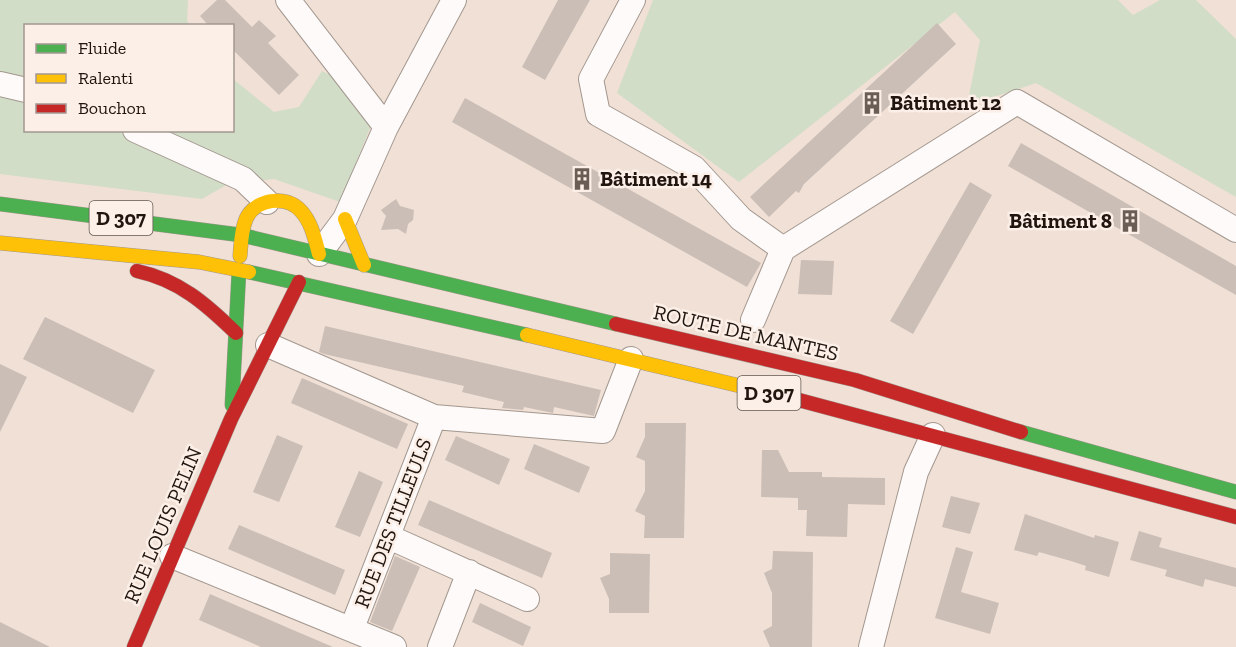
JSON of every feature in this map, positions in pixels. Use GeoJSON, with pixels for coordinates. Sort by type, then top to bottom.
{"type":"FeatureCollection","features":[{"type":"Feature","properties":{"kind":"main road"},"geometry":{"type":"LineString","coordinates":[[241,236],[249,213],[259,204],[282,201],[302,211],[309,268]]}},
{"type":"Feature","properties":{"kind":"main road","name":"D 307"},"geometry":{"type":"LineString","coordinates":[[0,204],[63,210],[241,236]]}},
{"type":"Feature","properties":{"kind":"main road"},"geometry":{"type":"LineString","coordinates":[[345,219],[364,265]]}},
{"type":"Feature","properties":{"kind":"main road","name":"ROUTE DE MANTES"},"geometry":{"type":"LineString","coordinates":[[241,236],[309,268],[631,359],[933,435],[1236,518]]}},
{"type":"Feature","properties":{"kind":"main road","name":"RUE LOUIS PELIN"},"geometry":{"type":"LineString","coordinates":[[231,419],[241,236]]}},
{"type":"Feature","properties":{"kind":"main road","name":"D 307"},"geometry":{"type":"LineString","coordinates":[[0,243],[199,262],[239,270],[309,268]]}},
{"type":"Feature","properties":{"kind":"main road"},"geometry":{"type":"LineString","coordinates":[[89,251],[98,264],[156,274],[181,284],[236,333]]}},
{"type":"Feature","properties":{"kind":"main road","name":"ROUTE DE MANTES"},"geometry":{"type":"LineString","coordinates":[[309,268],[364,265],[855,380],[1042,439],[1236,492]]}},
{"type":"Feature","properties":{"kind":"main road","name":"RUE LOUIS PELIN"},"geometry":{"type":"LineString","coordinates":[[134,647],[231,419],[309,268]]}},
{"type":"Feature","properties":{"kind":"street"},"geometry":{"type":"LineString","coordinates":[[288,0],[387,127]]}},
{"type":"Feature","properties":{"kind":"street"},"geometry":{"type":"LineString","coordinates":[[309,268],[345,219],[387,127],[454,0]]}},
{"type":"Feature","properties":{"kind":"street"},"geometry":{"type":"LineString","coordinates":[[633,0],[591,79],[598,114],[694,168],[741,219],[783,249]]}},
{"type":"Feature","properties":{"kind":"street"},"geometry":{"type":"LineString","coordinates":[[0,84],[24,90]]}},
{"type":"Feature","properties":{"kind":"street"},"geometry":{"type":"LineString","coordinates":[[753,320],[783,249],[1017,102],[1236,230]]}},
{"type":"Feature","properties":{"kind":"street"},"geometry":{"type":"LineString","coordinates":[[139,132],[243,179],[267,202]]}},
{"type":"Feature","properties":{"kind":"street"},"geometry":{"type":"LineString","coordinates":[[268,345],[434,417],[603,431],[631,359]]}},
{"type":"Feature","properties":{"kind":"street","name":"RUE DES TILLEULS"},"geometry":{"type":"LineString","coordinates":[[352,628],[434,417]]}},
{"type":"Feature","properties":{"kind":"street"},"geometry":{"type":"LineString","coordinates":[[871,647],[916,472],[933,435]]}},
{"type":"Feature","properties":{"kind":"street"},"geometry":{"type":"LineString","coordinates":[[389,537],[527,599]]}},
{"type":"Feature","properties":{"kind":"street"},"geometry":{"type":"LineString","coordinates":[[172,556],[394,647]]}},
{"type":"Feature","properties":{"kind":"street"},"geometry":{"type":"LineString","coordinates":[[440,647],[469,572]]}},
{"type":"Feature","properties":{"kind":"green space"},"geometry":{"type":"Polygon","coordinates":[[[0,0],[188,0],[187,21],[189,24],[24,24],[24,132],[234,132],[234,80],[274,112],[299,107],[322,71],[382,99],[340,202],[274,179],[228,184],[202,199],[0,174],[0,0]]]}},
{"type":"Feature","properties":{"kind":"green space"},"geometry":{"type":"Polygon","coordinates":[[[653,0],[1118,0],[1133,15],[1160,0],[1196,0],[1236,39],[1236,197],[1036,83],[967,106],[980,40],[955,12],[739,182],[617,93],[653,0]]]}},
{"type":"Feature","properties":{"kind":"building"},"geometry":{"type":"Polygon","coordinates":[[[217,0],[225,0],[252,27],[259,20],[276,36],[268,43],[299,75],[279,95],[234,51],[234,24],[207,24],[200,16],[217,0]]]}},
{"type":"Feature","properties":{"kind":"building"},"geometry":{"type":"Polygon","coordinates":[[[558,0],[590,0],[545,80],[522,67],[558,0]]]}},
{"type":"Feature","properties":{"kind":"building","name":"Bâtiment 12"},"geometry":{"type":"Polygon","coordinates":[[[937,23],[956,44],[804,184],[799,193],[796,191],[769,217],[750,197],[937,23]]]}},
{"type":"Feature","properties":{"kind":"building","name":"Bâtiment 14"},"geometry":{"type":"Polygon","coordinates":[[[465,98],[761,263],[747,287],[452,122],[465,98]]]}},
{"type":"Feature","properties":{"kind":"building","name":"Bâtiment 8"},"geometry":{"type":"Polygon","coordinates":[[[1021,143],[1236,266],[1236,295],[1008,166],[1021,143]]]}},
{"type":"Feature","properties":{"kind":"building"},"geometry":{"type":"Polygon","coordinates":[[[970,182],[992,195],[913,334],[890,321],[970,182]]]}},
{"type":"Feature","properties":{"kind":"building"},"geometry":{"type":"Polygon","coordinates":[[[396,199],[400,206],[414,210],[413,220],[408,224],[406,234],[398,229],[381,230],[386,216],[381,210],[396,199]]]}},
{"type":"Feature","properties":{"kind":"building"},"geometry":{"type":"Polygon","coordinates":[[[801,260],[834,261],[832,295],[798,294],[801,260]]]}},
{"type":"Feature","properties":{"kind":"building"},"geometry":{"type":"Polygon","coordinates":[[[45,317],[155,370],[133,413],[23,359],[45,317]]]}},
{"type":"Feature","properties":{"kind":"building"},"geometry":{"type":"Polygon","coordinates":[[[325,326],[601,390],[594,416],[554,407],[553,413],[524,407],[523,410],[502,408],[504,402],[462,392],[464,386],[324,354],[319,352],[325,326]]]}},
{"type":"Feature","properties":{"kind":"building"},"geometry":{"type":"Polygon","coordinates":[[[0,364],[27,377],[0,432],[0,364]]]}},
{"type":"Feature","properties":{"kind":"building"},"geometry":{"type":"Polygon","coordinates":[[[302,378],[408,424],[397,449],[291,403],[302,378]]]}},
{"type":"Feature","properties":{"kind":"building"},"geometry":{"type":"Polygon","coordinates":[[[645,423],[686,423],[684,538],[644,538],[645,516],[635,511],[645,491],[645,461],[636,457],[645,437],[645,423]]]}},
{"type":"Feature","properties":{"kind":"building"},"geometry":{"type":"Polygon","coordinates":[[[277,435],[303,446],[279,502],[253,492],[277,435]]]}},
{"type":"Feature","properties":{"kind":"building"},"geometry":{"type":"Polygon","coordinates":[[[456,436],[510,459],[499,485],[445,460],[456,436]]]}},
{"type":"Feature","properties":{"kind":"building"},"geometry":{"type":"Polygon","coordinates":[[[534,444],[590,467],[579,493],[524,469],[534,444]]]}},
{"type":"Feature","properties":{"kind":"building"},"geometry":{"type":"Polygon","coordinates":[[[762,450],[778,450],[789,472],[822,472],[822,477],[885,478],[885,505],[848,504],[847,537],[806,536],[807,510],[798,510],[798,498],[761,497],[762,450]]]}},
{"type":"Feature","properties":{"kind":"building"},"geometry":{"type":"Polygon","coordinates":[[[359,471],[383,482],[360,537],[335,527],[359,471]]]}},
{"type":"Feature","properties":{"kind":"building"},"geometry":{"type":"Polygon","coordinates":[[[951,496],[980,503],[970,534],[942,527],[951,496]]]}},
{"type":"Feature","properties":{"kind":"building"},"geometry":{"type":"Polygon","coordinates":[[[429,500],[552,553],[542,578],[418,525],[429,500]]]}},
{"type":"Feature","properties":{"kind":"building"},"geometry":{"type":"Polygon","coordinates":[[[1025,514],[1094,538],[1095,535],[1119,542],[1109,577],[1085,570],[1086,566],[1071,561],[1039,552],[1037,556],[1014,550],[1025,514]]]}},
{"type":"Feature","properties":{"kind":"building"},"geometry":{"type":"Polygon","coordinates":[[[239,525],[345,570],[335,595],[228,549],[239,525]]]}},
{"type":"Feature","properties":{"kind":"building"},"geometry":{"type":"Polygon","coordinates":[[[1139,531],[1162,538],[1159,547],[1236,568],[1236,587],[1205,579],[1203,587],[1165,576],[1167,570],[1130,560],[1139,531]]]}},
{"type":"Feature","properties":{"kind":"building"},"geometry":{"type":"Polygon","coordinates":[[[956,547],[973,552],[961,592],[999,603],[990,634],[935,618],[956,547]]]}},
{"type":"Feature","properties":{"kind":"building"},"geometry":{"type":"Polygon","coordinates":[[[773,551],[813,552],[812,647],[770,647],[763,631],[772,626],[772,593],[764,573],[772,569],[773,551]]]}},
{"type":"Feature","properties":{"kind":"building"},"geometry":{"type":"Polygon","coordinates":[[[610,553],[650,554],[649,613],[609,613],[609,599],[600,578],[610,574],[610,553]]]}},
{"type":"Feature","properties":{"kind":"building"},"geometry":{"type":"Polygon","coordinates":[[[395,556],[420,567],[392,631],[370,622],[395,556]]]}},
{"type":"Feature","properties":{"kind":"building"},"geometry":{"type":"Polygon","coordinates":[[[210,594],[333,647],[261,647],[199,620],[210,594]]]}},
{"type":"Feature","properties":{"kind":"building"},"geometry":{"type":"Polygon","coordinates":[[[480,603],[531,627],[523,646],[472,622],[480,603]]]}},
{"type":"Feature","properties":{"kind":"building"},"geometry":{"type":"Polygon","coordinates":[[[0,622],[50,647],[0,647],[0,622]]]}},
{"type":"Feature","properties":{"kind":"traffic: fast"},"geometry":{"type":"LineString","coordinates":[[0,204],[241,235],[616,324]]}},
{"type":"Feature","properties":{"kind":"traffic: fast"},"geometry":{"type":"LineString","coordinates":[[232,405],[239,270]]}},
{"type":"Feature","properties":{"kind":"traffic: fast"},"geometry":{"type":"LineString","coordinates":[[249,272],[527,335]]}},
{"type":"Feature","properties":{"kind":"traffic: fast"},"geometry":{"type":"LineString","coordinates":[[1021,432],[1236,492]]}},
{"type":"Feature","properties":{"kind":"traffic: slow"},"geometry":{"type":"LineString","coordinates":[[240,256],[246,219],[256,207],[271,201],[287,202],[301,211],[313,232],[319,254]]}},
{"type":"Feature","properties":{"kind":"traffic: slow"},"geometry":{"type":"LineString","coordinates":[[345,219],[364,265]]}},
{"type":"Feature","properties":{"kind":"traffic: slow"},"geometry":{"type":"LineString","coordinates":[[0,243],[199,262],[249,272]]}},
{"type":"Feature","properties":{"kind":"traffic: slow"},"geometry":{"type":"LineString","coordinates":[[527,335],[795,399]]}},
{"type":"Feature","properties":{"kind":"traffic: jam"},"geometry":{"type":"LineString","coordinates":[[137,271],[166,280],[191,294],[236,333]]}},
{"type":"Feature","properties":{"kind":"traffic: jam"},"geometry":{"type":"LineString","coordinates":[[134,647],[231,419],[299,282]]}},
{"type":"Feature","properties":{"kind":"traffic: jam"},"geometry":{"type":"LineString","coordinates":[[616,324],[855,380],[1021,432]]}},
{"type":"Feature","properties":{"kind":"traffic: jam"},"geometry":{"type":"LineString","coordinates":[[795,399],[1236,517]]}},
{"type":"Feature","properties":{"kind":"place","name":"Bâtiment 12"},"geometry":{"type":"Point","coordinates":[872,103]}},
{"type":"Feature","properties":{"kind":"place","name":"Bâtiment 14"},"geometry":{"type":"Point","coordinates":[582,179]}},
{"type":"Feature","properties":{"kind":"place","name":"Bâtiment 8"},"geometry":{"type":"Point","coordinates":[1130,221]}}]}
